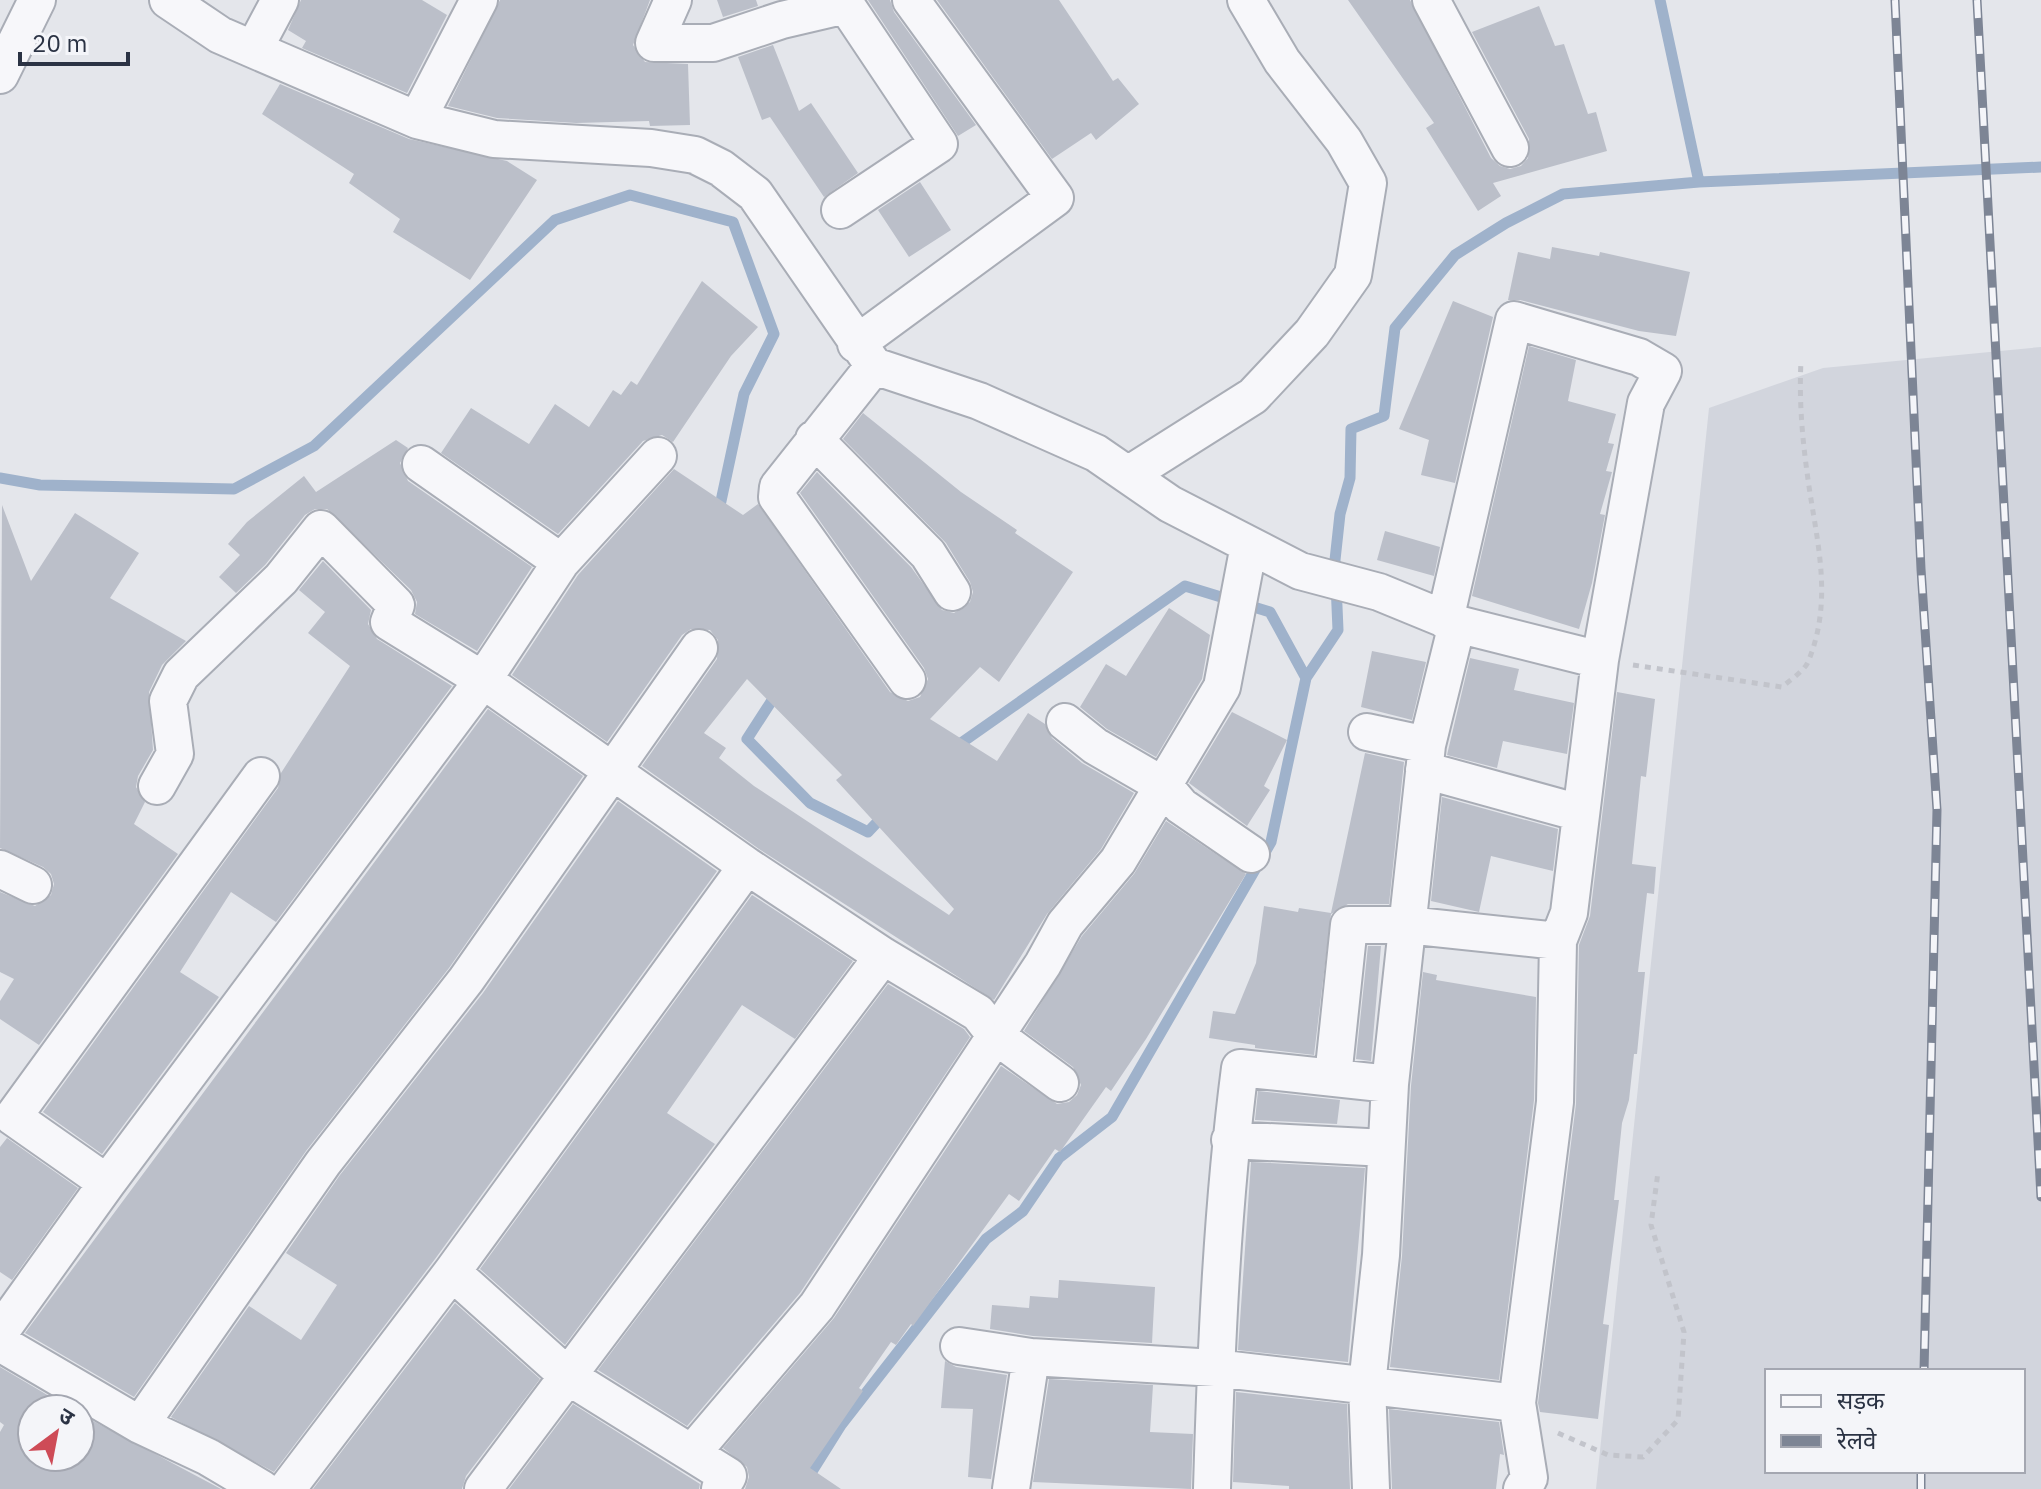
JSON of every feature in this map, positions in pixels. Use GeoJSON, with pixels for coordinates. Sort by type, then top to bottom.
{"type":"FeatureCollection","features":[{"type":"Feature","properties":{"kind":"street"},"geometry":{"type":"LineString","coordinates":[[0,75],[37,0]]}},
{"type":"Feature","properties":{"kind":"street"},"geometry":{"type":"LineString","coordinates":[[168,0],[220,35],[255,47],[417,120],[494,139],[651,148],[695,155],[721,168],[755,194],[865,355],[1096,453],[1170,504],[1300,571],[1379,592],[1451,622],[1600,660]]}},
{"type":"Feature","properties":{"kind":"street"},"geometry":{"type":"LineString","coordinates":[[255,47],[280,0]]}},
{"type":"Feature","properties":{"kind":"street"},"geometry":{"type":"LineString","coordinates":[[417,120],[479,0]]}},
{"type":"Feature","properties":{"kind":"street"},"geometry":{"type":"LineString","coordinates":[[673,0],[654,43],[713,43],[782,20],[846,5],[939,144],[840,210]]}},
{"type":"Feature","properties":{"kind":"street"},"geometry":{"type":"LineString","coordinates":[[907,680],[777,497],[778,487],[814,439],[865,355],[1055,198],[911,0]]}},
{"type":"Feature","properties":{"kind":"street"},"geometry":{"type":"LineString","coordinates":[[1128,475],[1253,396],[1312,333],[1353,275],[1368,183],[1344,141],[1282,61],[1246,0]]}},
{"type":"Feature","properties":{"kind":"street"},"geometry":{"type":"LineString","coordinates":[[1431,0],[1510,148]]}},
{"type":"Feature","properties":{"kind":"street"},"geometry":{"type":"LineString","coordinates":[[1371,1489],[1367,1385],[1381,1255],[1390,1084],[1426,758],[1514,320],[1639,357],[1663,371],[1646,403],[1600,660],[1569,913],[1558,941],[1555,1102],[1517,1403],[1529,1478],[1522,1489]]}},
{"type":"Feature","properties":{"kind":"street"},"geometry":{"type":"LineString","coordinates":[[814,439],[928,554],[952,592]]}},
{"type":"Feature","properties":{"kind":"street"},"geometry":{"type":"LineString","coordinates":[[0,1332],[107,1183],[483,680],[561,562],[658,456]]}},
{"type":"Feature","properties":{"kind":"street"},"geometry":{"type":"LineString","coordinates":[[421,464],[561,562]]}},
{"type":"Feature","properties":{"kind":"street"},"geometry":{"type":"LineString","coordinates":[[157,786],[175,754],[168,701],[181,675],[281,579],[321,529],[396,605],[389,622],[483,680],[747,866],[883,956],[978,1013],[996,1036],[1060,1083]]}},
{"type":"Feature","properties":{"kind":"street"},"geometry":{"type":"LineString","coordinates":[[692,1453],[817,1306],[996,1036],[1065,924],[1118,861],[1222,687],[1249,545]]}},
{"type":"Feature","properties":{"kind":"street"},"geometry":{"type":"LineString","coordinates":[[140,1425],[323,1163],[466,980],[699,648]]}},
{"type":"Feature","properties":{"kind":"street"},"geometry":{"type":"LineString","coordinates":[[1065,722],[1095,746],[1164,786],[1181,806],[1251,854]]}},
{"type":"Feature","properties":{"kind":"street"},"geometry":{"type":"LineString","coordinates":[[1367,732],[1426,758],[1580,813]]}},
{"type":"Feature","properties":{"kind":"street"},"geometry":{"type":"LineString","coordinates":[[107,1183],[13,1117],[261,776]]}},
{"type":"Feature","properties":{"kind":"street"},"geometry":{"type":"LineString","coordinates":[[287,1489],[452,1272],[747,866]]}},
{"type":"Feature","properties":{"kind":"street"},"geometry":{"type":"LineString","coordinates":[[0,869],[33,885]]}},
{"type":"Feature","properties":{"kind":"street"},"geometry":{"type":"LineString","coordinates":[[1333,1077],[1349,925],[1407,925],[1558,941]]}},
{"type":"Feature","properties":{"kind":"street"},"geometry":{"type":"LineString","coordinates":[[483,1489],[883,956]]}},
{"type":"Feature","properties":{"kind":"street"},"geometry":{"type":"LineString","coordinates":[[1212,1489],[1215,1368],[1230,1140],[1240,1068],[1390,1084]]}},
{"type":"Feature","properties":{"kind":"street"},"geometry":{"type":"LineString","coordinates":[[1230,1140],[1386,1148]]}},
{"type":"Feature","properties":{"kind":"street"},"geometry":{"type":"LineString","coordinates":[[452,1272],[569,1377],[728,1476],[720,1489]]}},
{"type":"Feature","properties":{"kind":"street"},"geometry":{"type":"LineString","coordinates":[[0,1343],[140,1425],[208,1457],[262,1489]]}},
{"type":"Feature","properties":{"kind":"street"},"geometry":{"type":"LineString","coordinates":[[959,1346],[1031,1357],[1215,1368],[1517,1403]]}},
{"type":"Feature","properties":{"kind":"street"},"geometry":{"type":"LineString","coordinates":[[1011,1489],[1031,1357]]}},
{"type":"Feature","properties":{"kind":"path"},"geometry":{"type":"LineString","coordinates":[[1600,660],[1782,687],[1807,665],[1821,608],[1821,545],[1807,475],[1799,400],[1801,361]]}},
{"type":"Feature","properties":{"kind":"path"},"geometry":{"type":"LineString","coordinates":[[1517,1403],[1568,1440],[1623,1458],[1643,1457],[1678,1420],[1684,1332],[1651,1225],[1658,1172]]}},
{"type":"Feature","properties":{"kind":"shaded area"},"geometry":{"type":"Polygon","coordinates":[[[2041,347],[2041,1489],[1596,1489],[1709,408],[1823,368],[2041,347]]]}},
{"type":"Feature","properties":{"kind":"building"},"geometry":{"type":"Polygon","coordinates":[[[301,0],[422,0],[447,15],[407,93],[302,48],[306,41],[288,30],[301,0]]]}},
{"type":"Feature","properties":{"kind":"building"},"geometry":{"type":"Polygon","coordinates":[[[500,0],[650,0],[633,45],[645,62],[688,64],[690,125],[650,126],[649,121],[576,123],[497,118],[448,106],[500,0]]]}},
{"type":"Feature","properties":{"kind":"building"},"geometry":{"type":"Polygon","coordinates":[[[717,0],[756,0],[758,6],[723,17],[717,0]]]}},
{"type":"Feature","properties":{"kind":"building"},"geometry":{"type":"Polygon","coordinates":[[[868,0],[890,0],[894,12],[976,125],[958,136],[868,0]]]}},
{"type":"Feature","properties":{"kind":"building"},"geometry":{"type":"Polygon","coordinates":[[[937,0],[1059,0],[1113,81],[1118,78],[1139,104],[1096,140],[1091,133],[1052,159],[937,0]]]}},
{"type":"Feature","properties":{"kind":"building"},"geometry":{"type":"Polygon","coordinates":[[[1348,0],[1410,0],[1491,158],[1500,166],[1510,169],[1521,166],[1528,158],[1529,139],[1472,32],[1539,6],[1555,46],[1564,44],[1588,114],[1596,112],[1607,151],[1493,183],[1501,196],[1478,211],[1426,128],[1434,123],[1348,0]]]}},
{"type":"Feature","properties":{"kind":"building"},"geometry":{"type":"Polygon","coordinates":[[[773,45],[799,111],[811,103],[858,173],[824,197],[770,117],[762,120],[738,57],[773,45]]]}},
{"type":"Feature","properties":{"kind":"building"},"geometry":{"type":"Polygon","coordinates":[[[280,84],[409,139],[507,161],[537,180],[470,280],[393,232],[400,219],[349,183],[354,174],[262,114],[280,84]]]}},
{"type":"Feature","properties":{"kind":"building"},"geometry":{"type":"Polygon","coordinates":[[[920,182],[951,230],[909,257],[878,210],[920,182]]]}},
{"type":"Feature","properties":{"kind":"building"},"geometry":{"type":"Polygon","coordinates":[[[1552,247],[1599,256],[1600,252],[1690,272],[1676,336],[1639,331],[1520,300],[1508,300],[1518,252],[1550,259],[1552,247]]]}},
{"type":"Feature","properties":{"kind":"building"},"geometry":{"type":"Polygon","coordinates":[[[702,281],[758,327],[731,356],[673,442],[662,435],[643,441],[558,534],[441,453],[471,408],[529,444],[555,404],[589,427],[613,390],[621,395],[631,381],[637,385],[702,281]]]}},
{"type":"Feature","properties":{"kind":"building"},"geometry":{"type":"Polygon","coordinates":[[[1453,301],[1493,317],[1455,483],[1421,475],[1429,440],[1399,429],[1453,301]]]}},
{"type":"Feature","properties":{"kind":"building"},"geometry":{"type":"Polygon","coordinates":[[[1529,346],[1576,360],[1568,401],[1616,414],[1608,443],[1614,444],[1606,471],[1612,472],[1600,514],[1605,515],[1592,583],[1579,629],[1472,596],[1529,346]]]}},
{"type":"Feature","properties":{"kind":"building"},"geometry":{"type":"Polygon","coordinates":[[[863,413],[961,492],[1017,530],[1015,533],[1073,572],[999,682],[980,667],[930,719],[997,761],[1028,713],[1045,724],[1052,738],[1082,763],[1134,793],[1101,849],[1047,914],[994,1000],[759,849],[642,766],[717,659],[718,640],[710,630],[691,629],[682,635],[607,742],[512,675],[578,575],[674,469],[743,515],[758,504],[890,692],[908,701],[920,697],[928,679],[924,668],[800,493],[817,472],[911,567],[942,610],[954,613],[970,602],[973,592],[946,543],[843,439],[863,413]],[[747,679],[704,733],[726,748],[719,758],[754,786],[949,915],[954,909],[836,780],[842,775],[747,679]]]}},
{"type":"Feature","properties":{"kind":"building"},"geometry":{"type":"Polygon","coordinates":[[[396,440],[408,448],[400,463],[408,481],[532,567],[477,651],[415,614],[417,602],[411,590],[327,509],[315,509],[305,515],[265,565],[236,593],[219,577],[240,555],[228,544],[247,522],[304,476],[316,492],[396,440]]]}},
{"type":"Feature","properties":{"kind":"building"},"geometry":{"type":"Polygon","coordinates":[[[2,505],[31,581],[75,513],[139,553],[110,598],[186,641],[162,665],[149,692],[153,750],[138,776],[136,787],[145,802],[134,824],[178,854],[39,1045],[0,1019],[0,1001],[14,979],[0,972],[0,892],[35,906],[51,895],[54,884],[51,874],[43,867],[0,848],[2,505]]]}},
{"type":"Feature","properties":{"kind":"building"},"geometry":{"type":"Polygon","coordinates":[[[1385,531],[1440,547],[1434,576],[1377,560],[1385,531]]]}},
{"type":"Feature","properties":{"kind":"building"},"geometry":{"type":"Polygon","coordinates":[[[323,561],[371,610],[368,624],[377,639],[452,686],[276,922],[231,892],[180,972],[219,997],[102,1154],[43,1112],[278,788],[281,773],[350,666],[308,633],[325,612],[299,590],[323,561]]]}},
{"type":"Feature","properties":{"kind":"building"},"geometry":{"type":"Polygon","coordinates":[[[1169,608],[1210,635],[1202,679],[1156,757],[1107,729],[1080,707],[1106,664],[1126,676],[1169,608]]]}},
{"type":"Feature","properties":{"kind":"building"},"geometry":{"type":"Polygon","coordinates":[[[1372,651],[1426,662],[1412,720],[1361,707],[1372,651]]]}},
{"type":"Feature","properties":{"kind":"building"},"geometry":{"type":"Polygon","coordinates":[[[1470,658],[1519,669],[1514,690],[1574,703],[1567,754],[1503,741],[1497,768],[1447,755],[1470,658]]]}},
{"type":"Feature","properties":{"kind":"building"},"geometry":{"type":"Polygon","coordinates":[[[1617,692],[1655,699],[1646,777],[1641,776],[1632,864],[1656,867],[1654,894],[1647,893],[1638,972],[1645,972],[1637,1054],[1634,1054],[1629,1100],[1622,1123],[1614,1200],[1619,1200],[1603,1324],[1609,1325],[1598,1419],[1540,1412],[1538,1403],[1576,1104],[1579,945],[1590,916],[1617,692]]]}},
{"type":"Feature","properties":{"kind":"building"},"geometry":{"type":"Polygon","coordinates":[[[488,709],[583,776],[449,968],[306,1151],[134,1397],[25,1333],[488,709]]]}},
{"type":"Feature","properties":{"kind":"building"},"geometry":{"type":"Polygon","coordinates":[[[1232,712],[1287,740],[1264,786],[1270,790],[1247,826],[1189,783],[1232,712]]]}},
{"type":"Feature","properties":{"kind":"building"},"geometry":{"type":"Polygon","coordinates":[[[1365,753],[1404,762],[1389,904],[1348,904],[1331,914],[1314,1055],[1255,1048],[1255,1045],[1209,1038],[1213,1011],[1235,1014],[1256,963],[1264,906],[1298,912],[1299,908],[1331,913],[1365,753]]]}},
{"type":"Feature","properties":{"kind":"building"},"geometry":{"type":"Polygon","coordinates":[[[1442,797],[1558,829],[1553,871],[1491,856],[1479,912],[1431,901],[1442,797]]]}},
{"type":"Feature","properties":{"kind":"building"},"geometry":{"type":"Polygon","coordinates":[[[618,801],[717,871],[435,1259],[274,1472],[171,1417],[249,1306],[301,1340],[337,1285],[286,1253],[340,1175],[483,993],[618,801]]]}},
{"type":"Feature","properties":{"kind":"building"},"geometry":{"type":"Polygon","coordinates":[[[1166,821],[1246,874],[1146,1039],[1111,1091],[1106,1087],[1060,1152],[1055,1149],[1019,1201],[1009,1194],[913,1326],[911,1324],[896,1345],[891,1342],[859,1388],[863,1391],[810,1468],[841,1489],[745,1489],[749,1477],[747,1467],[723,1448],[834,1318],[1001,1066],[1057,1104],[1069,1102],[1077,1095],[1081,1085],[1073,1067],[1024,1031],[1082,936],[1134,874],[1166,821]]]}},
{"type":"Feature","properties":{"kind":"building"},"geometry":{"type":"Polygon","coordinates":[[[752,895],[853,961],[795,1039],[742,1005],[667,1113],[715,1144],[565,1345],[480,1269],[752,895]]]}},
{"type":"Feature","properties":{"kind":"building"},"geometry":{"type":"Polygon","coordinates":[[[1368,946],[1381,946],[1371,1061],[1356,1059],[1368,946]]]}},
{"type":"Feature","properties":{"kind":"building"},"geometry":{"type":"Polygon","coordinates":[[[1423,972],[1437,975],[1436,980],[1536,997],[1534,1100],[1499,1380],[1390,1367],[1402,1256],[1411,1086],[1423,972]]]}},
{"type":"Feature","properties":{"kind":"building"},"geometry":{"type":"Polygon","coordinates":[[[888,984],[964,1029],[970,1037],[800,1293],[687,1426],[598,1370],[888,984]]]}},
{"type":"Feature","properties":{"kind":"building"},"geometry":{"type":"Polygon","coordinates":[[[1258,1091],[1340,1100],[1337,1124],[1255,1120],[1258,1091]]]}},
{"type":"Feature","properties":{"kind":"building"},"geometry":{"type":"Polygon","coordinates":[[[7,1138],[78,1188],[12,1280],[0,1272],[0,1147],[7,1138]]]}},
{"type":"Feature","properties":{"kind":"building"},"geometry":{"type":"Polygon","coordinates":[[[1251,1162],[1365,1168],[1348,1362],[1238,1350],[1251,1162]]]}},
{"type":"Feature","properties":{"kind":"building"},"geometry":{"type":"Polygon","coordinates":[[[1059,1280],[1155,1287],[1152,1343],[1033,1336],[990,1329],[992,1305],[1029,1308],[1030,1296],[1058,1298],[1059,1280]]]}},
{"type":"Feature","properties":{"kind":"building"},"geometry":{"type":"Polygon","coordinates":[[[455,1303],[540,1379],[466,1476],[462,1489],[313,1489],[455,1303]]]}},
{"type":"Feature","properties":{"kind":"building"},"geometry":{"type":"Polygon","coordinates":[[[945,1361],[956,1367],[1007,1375],[991,1479],[968,1477],[973,1409],[941,1408],[945,1361]]]}},
{"type":"Feature","properties":{"kind":"building"},"geometry":{"type":"Polygon","coordinates":[[[0,1367],[44,1393],[16,1393],[16,1473],[96,1473],[96,1423],[221,1489],[0,1489],[0,1432],[4,1425],[0,1422],[0,1367]]]}},
{"type":"Feature","properties":{"kind":"building"},"geometry":{"type":"Polygon","coordinates":[[[1049,1379],[1153,1385],[1150,1432],[1193,1434],[1191,1489],[1033,1482],[1049,1379]]]}},
{"type":"Feature","properties":{"kind":"building"},"geometry":{"type":"Polygon","coordinates":[[[1236,1392],[1347,1404],[1350,1489],[1289,1489],[1289,1486],[1233,1482],[1236,1392]]]}},
{"type":"Feature","properties":{"kind":"building"},"geometry":{"type":"Polygon","coordinates":[[[573,1404],[700,1484],[699,1489],[509,1489],[573,1404]]]}},
{"type":"Feature","properties":{"kind":"building"},"geometry":{"type":"Polygon","coordinates":[[[1389,1409],[1499,1422],[1504,1455],[1500,1454],[1496,1489],[1392,1489],[1389,1409]]]}},
{"type":"Feature","properties":{"kind":"waterway"},"geometry":{"type":"LineString","coordinates":[[1660,0],[1699,182]]}},
{"type":"Feature","properties":{"kind":"waterway"},"geometry":{"type":"LineString","coordinates":[[1306,678],[1338,630],[1335,560],[1340,514],[1350,478],[1351,429],[1384,416],[1395,328],[1455,255],[1506,223],[1563,194],[1699,182],[2041,167]]}},
{"type":"Feature","properties":{"kind":"waterway"},"geometry":{"type":"LineString","coordinates":[[0,478],[40,485],[234,489],[314,446],[555,220],[630,195],[733,222],[774,334],[744,394],[718,515]]}},
{"type":"Feature","properties":{"kind":"waterway"},"geometry":{"type":"LineString","coordinates":[[801,1489],[841,1425],[986,1239],[1023,1211],[1059,1158],[1112,1117],[1271,842],[1306,678],[1270,612],[1185,586],[954,748]]}},
{"type":"Feature","properties":{"kind":"waterway"},"geometry":{"type":"LineString","coordinates":[[778,691],[747,739],[810,803],[868,832],[884,815]]}},
{"type":"Feature","properties":{"kind":"railway"},"geometry":{"type":"LineString","coordinates":[[1895,0],[1921,569],[1937,810],[1924,1369]]}},
{"type":"Feature","properties":{"kind":"railway"},"geometry":{"type":"LineString","coordinates":[[1977,0],[2041,1197]]}},
{"type":"Feature","properties":{"kind":"railway"},"geometry":{"type":"LineString","coordinates":[[1921,1473],[1921,1489]]}}]}
